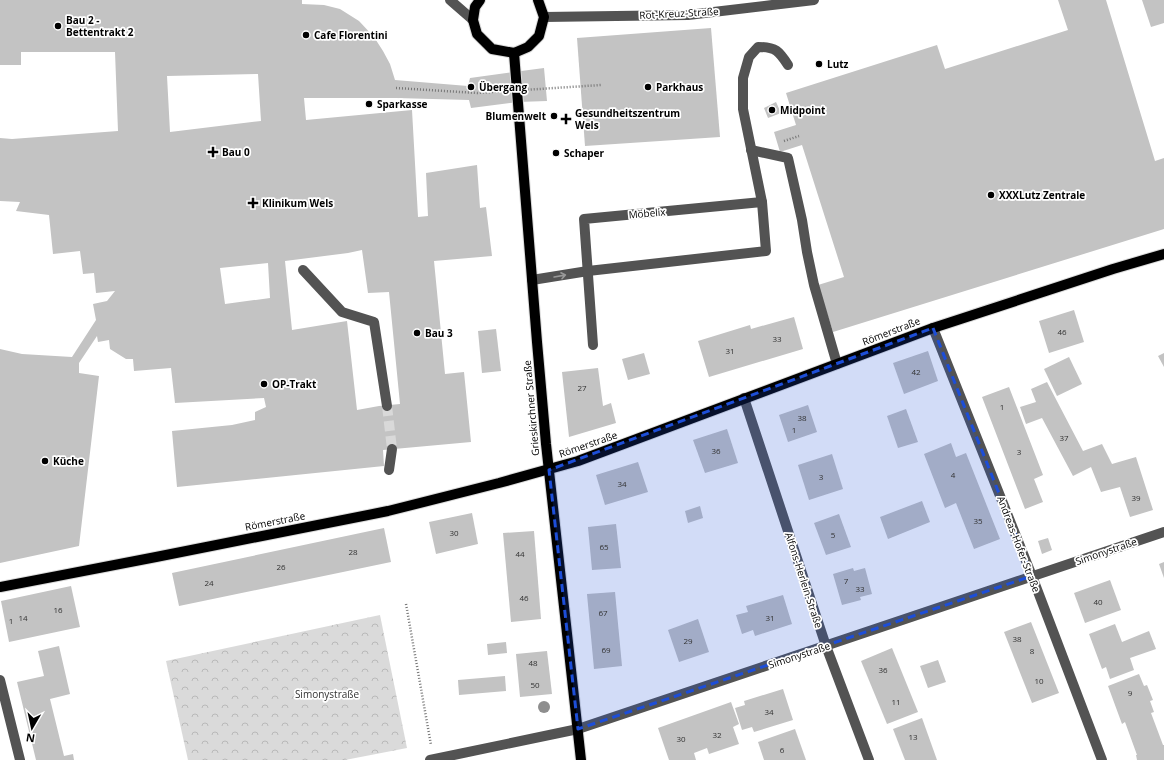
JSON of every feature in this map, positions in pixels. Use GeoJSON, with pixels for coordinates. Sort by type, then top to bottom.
{"type":"FeatureCollection","features":[{"type":"Feature","properties":{"kind":"main road"},"geometry":{"type":"LineString","coordinates":[[480,0],[475,7],[473,20],[477,34],[492,49],[514,53],[528,47],[539,36],[544,17],[538,0]]}},
{"type":"Feature","properties":{"kind":"main road","name":"Grieskirchner Straße"},"geometry":{"type":"LineString","coordinates":[[514,53],[549,470],[581,760]]}},
{"type":"Feature","properties":{"kind":"main road","name":"Römerstraße"},"geometry":{"type":"LineString","coordinates":[[0,587],[388,511],[549,470],[586,458],[934,328],[1113,269],[1164,254]]}},
{"type":"Feature","properties":{"kind":"street"},"geometry":{"type":"LineString","coordinates":[[450,0],[473,20]]}},
{"type":"Feature","properties":{"kind":"street","name":"Rot-Kreuz-Straße"},"geometry":{"type":"LineString","coordinates":[[544,17],[688,15],[814,0]]}},
{"type":"Feature","properties":{"kind":"street"},"geometry":{"type":"LineString","coordinates":[[532,280],[588,271],[766,251],[762,202],[743,109],[743,78],[749,58],[758,47],[770,47],[781,54],[788,65]]}},
{"type":"Feature","properties":{"kind":"street"},"geometry":{"type":"LineString","coordinates":[[751,150],[788,158],[802,220],[806,252],[814,286],[837,364]]}},
{"type":"Feature","properties":{"kind":"street","name":"Möbelix"},"geometry":{"type":"LineString","coordinates":[[593,345],[584,219],[762,202]]}},
{"type":"Feature","properties":{"kind":"street"},"geometry":{"type":"LineString","coordinates":[[303,270],[342,312],[374,322],[387,406]]}},
{"type":"Feature","properties":{"kind":"street","name":"Andreas-Hofer-Straße"},"geometry":{"type":"LineString","coordinates":[[934,328],[1032,576],[1102,760]]}},
{"type":"Feature","properties":{"kind":"street","name":"Alfons-Herlein-Straße"},"geometry":{"type":"LineString","coordinates":[[744,398],[826,646],[869,760]]}},
{"type":"Feature","properties":{"kind":"street"},"geometry":{"type":"LineString","coordinates":[[389,470],[392,449]]}},
{"type":"Feature","properties":{"kind":"street","name":"Simonystraße"},"geometry":{"type":"LineString","coordinates":[[432,760],[578,729],[1164,532]]}},
{"type":"Feature","properties":{"kind":"street"},"geometry":{"type":"LineString","coordinates":[[0,680],[20,760]]}},
{"type":"Feature","properties":{"kind":"path"},"geometry":{"type":"LineString","coordinates":[[396,88],[477,93],[601,85]]}},
{"type":"Feature","properties":{"kind":"path"},"geometry":{"type":"LineString","coordinates":[[406,604],[432,760]]}},
{"type":"Feature","properties":{"kind":"highlighted area"},"geometry":{"type":"Polygon","coordinates":[[[933,328],[1032,576],[578,729],[549,470],[933,328]]]}},
{"type":"Feature","properties":{"kind":"green space","name":"Simonystraße"},"geometry":{"type":"Polygon","coordinates":[[[380,615],[407,748],[345,760],[188,760],[166,661],[380,615]]]}},
{"type":"Feature","properties":{"kind":"building","name":"Klinikum Wels"},"geometry":{"type":"Polygon","coordinates":[[[0,0],[302,0],[302,4],[324,5],[340,9],[359,21],[374,37],[383,51],[390,64],[395,80],[468,86],[470,78],[544,68],[547,101],[518,102],[471,108],[469,100],[304,98],[306,120],[412,110],[418,217],[428,216],[426,173],[477,165],[480,208],[486,207],[492,256],[434,261],[445,374],[464,372],[471,442],[383,450],[384,466],[177,487],[172,431],[232,425],[255,420],[255,412],[266,407],[264,398],[175,403],[171,368],[134,371],[133,359],[126,359],[110,349],[109,340],[98,342],[97,336],[79,363],[79,373],[99,376],[79,546],[0,563],[0,349],[22,354],[72,357],[96,320],[93,304],[107,301],[115,291],[96,293],[94,273],[83,274],[80,251],[53,254],[49,215],[16,211],[20,202],[0,201],[0,138],[12,139],[118,131],[115,52],[21,52],[21,65],[0,65],[0,0]],[[258,74],[167,76],[170,132],[261,121],[258,74]],[[362,250],[285,261],[292,330],[347,321],[357,410],[400,404],[389,292],[368,293],[362,250]],[[268,263],[220,268],[225,304],[270,298],[268,263]]]}},
{"type":"Feature","properties":{"kind":"building","name":"XXXLutz Zentrale"},"geometry":{"type":"Polygon","coordinates":[[[1058,0],[1106,0],[1155,161],[1164,158],[1164,229],[833,332],[818,285],[844,277],[802,145],[780,152],[774,132],[796,125],[786,93],[937,45],[945,69],[1068,30],[1058,0]]]}},
{"type":"Feature","properties":{"kind":"building"},"geometry":{"type":"Polygon","coordinates":[[[1142,0],[1164,0],[1164,23],[1151,27],[1142,0]]]}},
{"type":"Feature","properties":{"kind":"building","name":"Parkhaus"},"geometry":{"type":"Polygon","coordinates":[[[711,28],[720,137],[585,146],[577,38],[711,28]]]}},
{"type":"Feature","properties":{"kind":"building","name":"Midpoint"},"geometry":{"type":"Polygon","coordinates":[[[776,102],[781,113],[768,118],[764,108],[776,102]]]}},
{"type":"Feature","properties":{"kind":"building"},"geometry":{"type":"Polygon","coordinates":[[[1074,310],[1084,342],[1049,353],[1039,321],[1074,310]]]}},
{"type":"Feature","properties":{"kind":"building"},"geometry":{"type":"Polygon","coordinates":[[[794,317],[803,349],[709,377],[698,341],[750,325],[751,329],[794,317]]]}},
{"type":"Feature","properties":{"kind":"building"},"geometry":{"type":"Polygon","coordinates":[[[496,329],[501,371],[482,373],[478,331],[496,329]]]}},
{"type":"Feature","properties":{"kind":"building"},"geometry":{"type":"Polygon","coordinates":[[[928,351],[938,381],[904,394],[893,363],[928,351]]]}},
{"type":"Feature","properties":{"kind":"building"},"geometry":{"type":"Polygon","coordinates":[[[644,353],[650,374],[628,380],[622,359],[644,353]]]}},
{"type":"Feature","properties":{"kind":"building"},"geometry":{"type":"Polygon","coordinates":[[[1164,353],[1164,367],[1158,356],[1164,353]]]}},
{"type":"Feature","properties":{"kind":"building"},"geometry":{"type":"Polygon","coordinates":[[[1069,357],[1082,384],[1057,396],[1044,369],[1069,357]]]}},
{"type":"Feature","properties":{"kind":"building"},"geometry":{"type":"Polygon","coordinates":[[[598,368],[603,406],[611,403],[616,423],[569,437],[562,372],[598,368]]]}},
{"type":"Feature","properties":{"kind":"building"},"geometry":{"type":"Polygon","coordinates":[[[1047,382],[1083,451],[1102,444],[1112,464],[1136,457],[1153,510],[1130,517],[1120,487],[1101,492],[1091,467],[1073,476],[1042,418],[1026,424],[1020,407],[1036,402],[1031,389],[1047,382]]]}},
{"type":"Feature","properties":{"kind":"building"},"geometry":{"type":"Polygon","coordinates":[[[1009,387],[1043,475],[1034,479],[1043,502],[1025,509],[982,397],[1009,387]]]}},
{"type":"Feature","properties":{"kind":"building"},"geometry":{"type":"Polygon","coordinates":[[[808,405],[817,432],[788,442],[779,415],[808,405]]]}},
{"type":"Feature","properties":{"kind":"building"},"geometry":{"type":"Polygon","coordinates":[[[906,409],[918,442],[898,448],[887,416],[906,409]]]}},
{"type":"Feature","properties":{"kind":"building"},"geometry":{"type":"Polygon","coordinates":[[[727,429],[738,463],[705,473],[693,440],[727,429]]]}},
{"type":"Feature","properties":{"kind":"building"},"geometry":{"type":"Polygon","coordinates":[[[951,443],[956,457],[966,453],[1000,539],[974,549],[956,503],[945,508],[924,454],[951,443]]]}},
{"type":"Feature","properties":{"kind":"building"},"geometry":{"type":"Polygon","coordinates":[[[832,454],[843,489],[809,500],[798,465],[832,454]]]}},
{"type":"Feature","properties":{"kind":"building"},"geometry":{"type":"Polygon","coordinates":[[[638,462],[648,492],[605,505],[596,475],[638,462]]]}},
{"type":"Feature","properties":{"kind":"building"},"geometry":{"type":"Polygon","coordinates":[[[922,501],[930,522],[888,539],[880,517],[922,501]]]}},
{"type":"Feature","properties":{"kind":"building"},"geometry":{"type":"Polygon","coordinates":[[[700,506],[703,518],[688,523],[685,511],[700,506]]]}},
{"type":"Feature","properties":{"kind":"building"},"geometry":{"type":"Polygon","coordinates":[[[472,513],[478,544],[436,554],[429,522],[472,513]]]}},
{"type":"Feature","properties":{"kind":"building"},"geometry":{"type":"Polygon","coordinates":[[[839,514],[851,547],[826,555],[814,523],[839,514]]]}},
{"type":"Feature","properties":{"kind":"building"},"geometry":{"type":"Polygon","coordinates":[[[616,524],[621,568],[592,570],[588,527],[616,524]]]}},
{"type":"Feature","properties":{"kind":"building"},"geometry":{"type":"Polygon","coordinates":[[[384,528],[391,562],[179,606],[172,573],[384,528]]]}},
{"type":"Feature","properties":{"kind":"building"},"geometry":{"type":"Polygon","coordinates":[[[534,531],[541,619],[511,622],[503,533],[534,531]]]}},
{"type":"Feature","properties":{"kind":"building"},"geometry":{"type":"Polygon","coordinates":[[[1048,538],[1052,550],[1042,554],[1038,541],[1048,538]]]}},
{"type":"Feature","properties":{"kind":"building"},"geometry":{"type":"Polygon","coordinates":[[[1164,562],[1164,578],[1159,564],[1164,562]]]}},
{"type":"Feature","properties":{"kind":"building"},"geometry":{"type":"Polygon","coordinates":[[[853,568],[854,571],[865,568],[872,594],[860,597],[861,600],[842,605],[833,574],[853,568]]]}},
{"type":"Feature","properties":{"kind":"building"},"geometry":{"type":"Polygon","coordinates":[[[1110,580],[1121,610],[1085,623],[1074,593],[1110,580]]]}},
{"type":"Feature","properties":{"kind":"building"},"geometry":{"type":"Polygon","coordinates":[[[71,586],[80,627],[9,642],[1,601],[71,586]]]}},
{"type":"Feature","properties":{"kind":"building"},"geometry":{"type":"Polygon","coordinates":[[[615,592],[622,666],[594,669],[587,594],[615,592]]]}},
{"type":"Feature","properties":{"kind":"building"},"geometry":{"type":"Polygon","coordinates":[[[783,595],[792,624],[755,636],[753,630],[742,634],[736,615],[748,612],[746,606],[783,595]]]}},
{"type":"Feature","properties":{"kind":"building"},"geometry":{"type":"Polygon","coordinates":[[[698,619],[709,652],[679,662],[668,630],[698,619]]]}},
{"type":"Feature","properties":{"kind":"building"},"geometry":{"type":"Polygon","coordinates":[[[1031,622],[1059,693],[1032,703],[1004,632],[1031,622]]]}},
{"type":"Feature","properties":{"kind":"building"},"geometry":{"type":"Polygon","coordinates":[[[1115,624],[1122,642],[1149,631],[1156,649],[1130,658],[1134,670],[1110,679],[1106,667],[1102,669],[1089,634],[1115,624]]]}},
{"type":"Feature","properties":{"kind":"building"},"geometry":{"type":"Polygon","coordinates":[[[506,642],[507,653],[488,655],[487,644],[506,642]]]}},
{"type":"Feature","properties":{"kind":"building"},"geometry":{"type":"Polygon","coordinates":[[[59,646],[70,694],[50,699],[64,756],[73,754],[74,760],[36,760],[17,682],[44,676],[38,651],[59,646]]]}},
{"type":"Feature","properties":{"kind":"building"},"geometry":{"type":"Polygon","coordinates":[[[892,648],[918,712],[887,724],[861,661],[892,648]]]}},
{"type":"Feature","properties":{"kind":"building"},"geometry":{"type":"Polygon","coordinates":[[[547,651],[552,694],[520,697],[516,654],[547,651]]]}},
{"type":"Feature","properties":{"kind":"building"},"geometry":{"type":"Polygon","coordinates":[[[938,660],[946,682],[928,688],[920,666],[938,660]]]}},
{"type":"Feature","properties":{"kind":"building"},"geometry":{"type":"Polygon","coordinates":[[[1139,674],[1144,686],[1147,685],[1153,700],[1150,701],[1154,712],[1151,713],[1164,745],[1164,760],[1137,760],[1137,755],[1125,722],[1122,724],[1108,686],[1139,674]]]}},
{"type":"Feature","properties":{"kind":"building"},"geometry":{"type":"Polygon","coordinates":[[[505,676],[506,691],[459,695],[458,680],[505,676]]]}},
{"type":"Feature","properties":{"kind":"building"},"geometry":{"type":"Polygon","coordinates":[[[783,689],[793,720],[754,732],[752,727],[742,730],[735,708],[745,705],[744,701],[783,689]]]}},
{"type":"Feature","properties":{"kind":"building"},"geometry":{"type":"Polygon","coordinates":[[[731,702],[739,724],[733,727],[739,744],[709,754],[707,748],[694,753],[696,760],[669,760],[658,728],[731,702]]]}},
{"type":"Feature","properties":{"kind":"building"},"geometry":{"type":"Polygon","coordinates":[[[922,718],[937,760],[905,760],[893,729],[922,718]]]}},
{"type":"Feature","properties":{"kind":"building"},"geometry":{"type":"Polygon","coordinates":[[[795,729],[806,760],[764,760],[758,742],[795,729]]]}},
{"type":"Feature","properties":{"kind":"tunnel"},"geometry":{"type":"LineString","coordinates":[[387,406],[392,449]]}},
{"type":"Feature","properties":{"kind":"place","name":"Bau 2 - Bettentrakt 2"},"geometry":{"type":"Point","coordinates":[58,26]}},
{"type":"Feature","properties":{"kind":"place","name":"Cafe Florentini"},"geometry":{"type":"Point","coordinates":[306,35]}},
{"type":"Feature","properties":{"kind":"place","name":"Lutz"},"geometry":{"type":"Point","coordinates":[819,64]}},
{"type":"Feature","properties":{"kind":"place","name":"Übergang"},"geometry":{"type":"Point","coordinates":[471,87]}},
{"type":"Feature","properties":{"kind":"place","name":"Parkhaus"},"geometry":{"type":"Point","coordinates":[648,87]}},
{"type":"Feature","properties":{"kind":"place","name":"Sparkasse"},"geometry":{"type":"Point","coordinates":[369,104]}},
{"type":"Feature","properties":{"kind":"place","name":"Midpoint"},"geometry":{"type":"Point","coordinates":[772,110]}},
{"type":"Feature","properties":{"kind":"place","name":"Blumenwelt"},"geometry":{"type":"Point","coordinates":[554,116]}},
{"type":"Feature","properties":{"kind":"place","name":"Gesundheitszentrum Wels"},"geometry":{"type":"Point","coordinates":[566,119]}},
{"type":"Feature","properties":{"kind":"place","name":"Bau 0"},"geometry":{"type":"Point","coordinates":[213,152]}},
{"type":"Feature","properties":{"kind":"place","name":"Schaper"},"geometry":{"type":"Point","coordinates":[556,153]}},
{"type":"Feature","properties":{"kind":"place","name":"XXXLutz Zentrale"},"geometry":{"type":"Point","coordinates":[991,195]}},
{"type":"Feature","properties":{"kind":"place","name":"Klinikum Wels"},"geometry":{"type":"Point","coordinates":[253,203]}},
{"type":"Feature","properties":{"kind":"place","name":"Bau 3"},"geometry":{"type":"Point","coordinates":[417,333]}},
{"type":"Feature","properties":{"kind":"place","name":"OP-Trakt"},"geometry":{"type":"Point","coordinates":[264,384]}},
{"type":"Feature","properties":{"kind":"place","name":"Küche"},"geometry":{"type":"Point","coordinates":[45,461]}}]}
